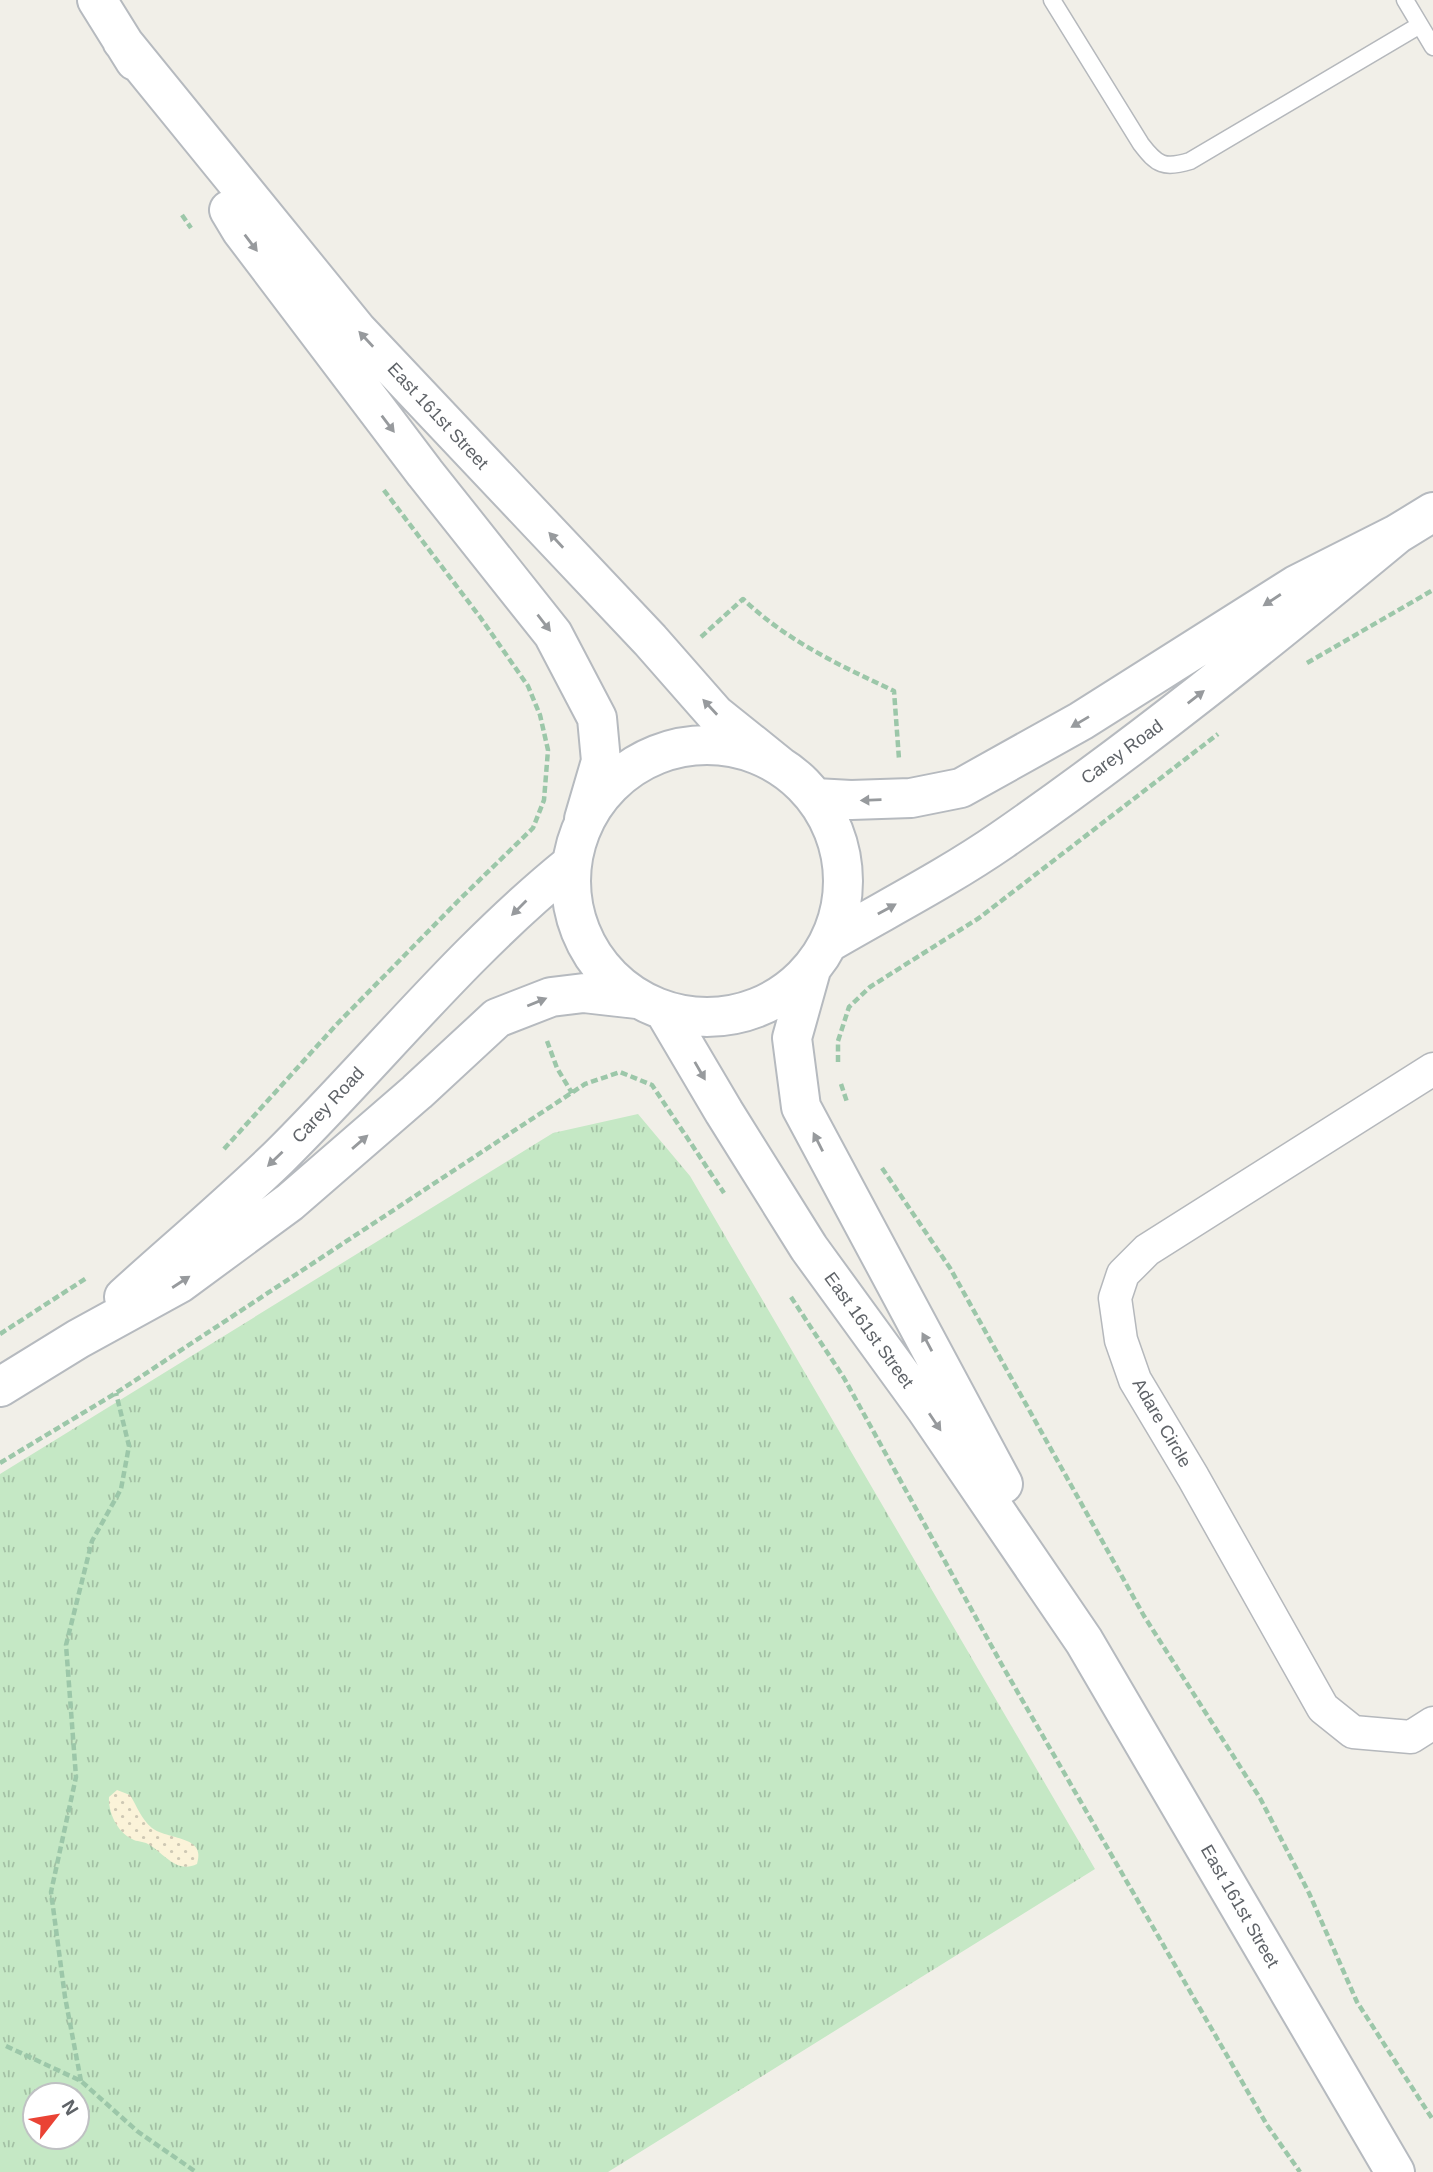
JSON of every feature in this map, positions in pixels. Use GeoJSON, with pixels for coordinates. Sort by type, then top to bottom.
{"type":"FeatureCollection","features":[{"type":"Feature","properties":{"kind":"street","name":"East 161st Street"},"geometry":{"type":"LineString","coordinates":[[97,0],[241,230],[425,473],[553,634],[597,718],[601,761],[571,864],[572,903],[584,941],[607,974],[651,1005],[724,1112],[809,1248],[926,1409],[1084,1641]]}},
{"type":"Feature","properties":{"kind":"street","name":"East 161st Street"},"geometry":{"type":"LineString","coordinates":[[122,41],[356,330],[715,713],[815,798],[834,831],[842,869],[841,907],[820,957],[792,1038],[801,1107],[1022,1517],[1084,1641],[1395,2172]]}},
{"type":"Feature","properties":{"kind":"street","name":"Carey Road"},"geometry":{"type":"LineString","coordinates":[[815,798],[911,798],[961,788],[1081,721],[1296,584],[1397,534],[1433,512]]}},
{"type":"Feature","properties":{"kind":"street","name":"Carey Road"},"geometry":{"type":"LineString","coordinates":[[0,1387],[78,1339],[180,1283],[289,1202],[417,1092],[497,1018],[551,997],[584,993],[705,1018],[745,1013],[781,996],[820,957],[1001,841],[1160,725],[1397,534]]}},
{"type":"Feature","properties":{"kind":"street"},"geometry":{"type":"LineString","coordinates":[[584,820],[611,783],[649,757],[694,745],[740,748],[781,767]]}},
{"type":"Feature","properties":{"kind":"street","name":"Carey Road"},"geometry":{"type":"LineString","coordinates":[[78,1339],[278,1158],[440,986],[533,894],[571,864]]}},
{"type":"Feature","properties":{"kind":"street","name":"Adare Circle"},"geometry":{"type":"LineString","coordinates":[[1433,1069],[1147,1250],[1123,1274],[1115,1298],[1121,1340],[1135,1380],[1194,1477],[1287,1648],[1323,1708],[1353,1732],[1410,1737],[1433,1723]]}},
{"type":"Feature","properties":{"kind":"lane"},"geometry":{"type":"LineString","coordinates":[[1052,0],[1141,144],[1153,160],[1170,167],[1190,161],[1420,25]]}},
{"type":"Feature","properties":{"kind":"lane"},"geometry":{"type":"LineString","coordinates":[[1405,0],[1433,47]]}},
{"type":"Feature","properties":{"kind":"path"},"geometry":{"type":"LineString","coordinates":[[182,215],[197,237]]}},
{"type":"Feature","properties":{"kind":"path"},"geometry":{"type":"LineString","coordinates":[[218,1156],[337,1024],[533,828],[544,800],[548,750],[540,715],[528,685],[379,483]]}},
{"type":"Feature","properties":{"kind":"path"},"geometry":{"type":"LineString","coordinates":[[1303,666],[1433,590]]}},
{"type":"Feature","properties":{"kind":"path"},"geometry":{"type":"LineString","coordinates":[[693,645],[743,599],[768,623],[838,665],[894,691],[899,764]]}},
{"type":"Feature","properties":{"kind":"path"},"geometry":{"type":"LineString","coordinates":[[838,1066],[838,1041],[849,1007],[870,987],[979,918],[1228,726]]}},
{"type":"Feature","properties":{"kind":"path"},"geometry":{"type":"LineString","coordinates":[[545,1036],[557,1068],[572,1093]]}},
{"type":"Feature","properties":{"kind":"path"},"geometry":{"type":"LineString","coordinates":[[0,1463],[116,1393],[585,1084],[620,1072],[652,1085],[726,1198]]}},
{"type":"Feature","properties":{"kind":"path"},"geometry":{"type":"LineString","coordinates":[[839,1079],[848,1105]]}},
{"type":"Feature","properties":{"kind":"path"},"geometry":{"type":"LineString","coordinates":[[880,1165],[950,1268],[1144,1616],[1260,1798],[1308,1893],[1357,2002],[1433,2120]]}},
{"type":"Feature","properties":{"kind":"path"},"geometry":{"type":"LineString","coordinates":[[0,1334],[99,1269]]}},
{"type":"Feature","properties":{"kind":"path"},"geometry":{"type":"LineString","coordinates":[[785,1288],[844,1378],[1002,1665],[1267,2125],[1300,2172]]}},
{"type":"Feature","properties":{"kind":"path"},"geometry":{"type":"LineString","coordinates":[[80,2081],[51,1892],[76,1777],[66,1645],[92,1541],[121,1489],[129,1446],[116,1393]]}},
{"type":"Feature","properties":{"kind":"path"},"geometry":{"type":"LineString","coordinates":[[6,2046],[80,2081]]}},
{"type":"Feature","properties":{"kind":"path"},"geometry":{"type":"LineString","coordinates":[[91,2091],[137,2131],[196,2172]]}},
{"type":"Feature","properties":{"kind":"green space"},"geometry":{"type":"Polygon","coordinates":[[[638,1114],[690,1176],[1095,1869],[608,2172],[0,2172],[0,1474],[553,1133],[638,1114]]]}},
{"type":"Feature","properties":{"kind":"sand"},"geometry":{"type":"Polygon","coordinates":[[[117,1790],[130,1795],[142,1817],[152,1828],[191,1843],[199,1855],[197,1864],[176,1864],[148,1844],[134,1840],[122,1832],[114,1821],[109,1803],[109,1797],[117,1790]]]}}]}
